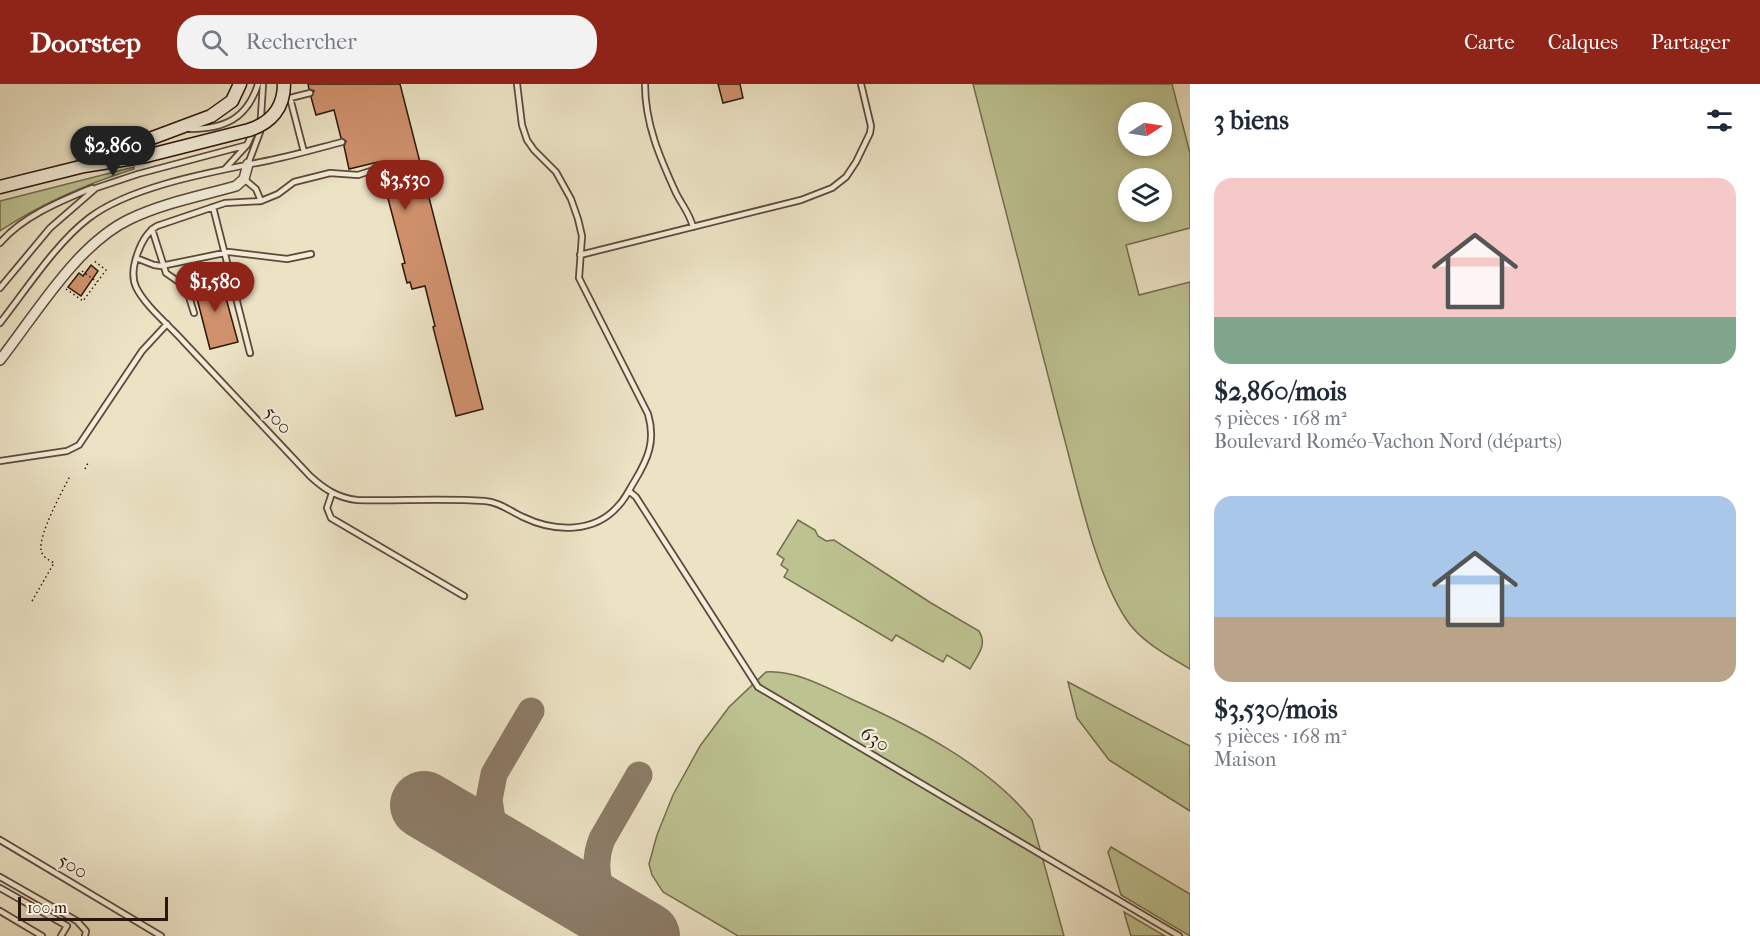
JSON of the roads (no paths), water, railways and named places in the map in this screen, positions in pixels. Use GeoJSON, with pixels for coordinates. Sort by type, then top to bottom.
{"type":"FeatureCollection","features":[{"type":"Feature","properties":{"kind":"street"},"geometry":{"type":"LineString","coordinates":[[84,166],[211,116],[227,106],[236,95],[240,84]]}},
{"type":"Feature","properties":{"kind":"street"},"geometry":{"type":"LineString","coordinates":[[0,187],[84,166],[146,156],[249,130],[265,123],[280,107],[284,84]]}},
{"type":"Feature","properties":{"kind":"street"},"geometry":{"type":"LineString","coordinates":[[0,360],[87,248],[104,234],[139,215],[236,186],[244,179],[248,164]]}},
{"type":"Feature","properties":{"kind":"lane"},"geometry":{"type":"LineString","coordinates":[[181,129],[210,129],[228,123],[248,106],[258,84]]}},
{"type":"Feature","properties":{"kind":"lane"},"geometry":{"type":"LineString","coordinates":[[248,164],[259,139],[263,84]]}},
{"type":"Feature","properties":{"kind":"lane","name":"500"},"geometry":{"type":"LineString","coordinates":[[136,258],[133,275],[139,292],[310,476],[332,493],[351,499],[491,502],[539,523],[574,528],[586,527],[608,516],[619,506],[629,491],[650,451],[651,426],[645,408],[579,278],[582,232],[576,211],[556,172],[527,140],[522,125],[517,84]]}},
{"type":"Feature","properties":{"kind":"lane"},"geometry":{"type":"LineString","coordinates":[[645,84],[653,141],[693,227]]}},
{"type":"Feature","properties":{"kind":"lane"},"geometry":{"type":"LineString","coordinates":[[580,255],[816,196],[832,189],[856,162],[871,129],[861,84]]}},
{"type":"Feature","properties":{"kind":"lane"},"geometry":{"type":"LineString","coordinates":[[304,152],[290,98],[310,93]]}},
{"type":"Feature","properties":{"kind":"lane"},"geometry":{"type":"LineString","coordinates":[[224,170],[247,145],[260,117]]}},
{"type":"Feature","properties":{"kind":"lane"},"geometry":{"type":"LineString","coordinates":[[0,323],[65,241],[97,212],[135,195],[224,170],[342,142]]}},
{"type":"Feature","properties":{"kind":"lane"},"geometry":{"type":"LineString","coordinates":[[0,243],[16,227],[36,214],[83,192],[247,145]]}},
{"type":"Feature","properties":{"kind":"lane"},"geometry":{"type":"LineString","coordinates":[[311,254],[287,259],[235,251],[163,266],[136,258],[144,238],[152,229],[231,202],[261,201],[278,194],[294,182],[330,173],[358,175],[380,168]]}},
{"type":"Feature","properties":{"kind":"lane"},"geometry":{"type":"LineString","coordinates":[[244,179],[256,189],[261,201]]}},
{"type":"Feature","properties":{"kind":"lane"},"geometry":{"type":"LineString","coordinates":[[0,288],[57,221],[90,192],[109,183]]}},
{"type":"Feature","properties":{"kind":"lane"},"geometry":{"type":"LineString","coordinates":[[213,207],[250,353]]}},
{"type":"Feature","properties":{"kind":"lane"},"geometry":{"type":"LineString","coordinates":[[152,229],[163,266],[169,276],[186,286],[194,313]]}},
{"type":"Feature","properties":{"kind":"lane"},"geometry":{"type":"LineString","coordinates":[[0,460],[67,451],[79,445],[141,351],[167,324]]}},
{"type":"Feature","properties":{"kind":"lane","name":"630"},"geometry":{"type":"LineString","coordinates":[[629,491],[639,502],[758,687],[1179,936]]}},
{"type":"Feature","properties":{"kind":"lane"},"geometry":{"type":"LineString","coordinates":[[332,493],[327,508],[331,518],[464,596]]}},
{"type":"Feature","properties":{"kind":"lane","name":"500"},"geometry":{"type":"LineString","coordinates":[[0,840],[161,936]]}},
{"type":"Feature","properties":{"kind":"lane"},"geometry":{"type":"LineString","coordinates":[[0,877],[77,921],[86,931],[85,936]]}},
{"type":"Feature","properties":{"kind":"lane"},"geometry":{"type":"LineString","coordinates":[[0,888],[67,926],[61,936]]}},
{"type":"Feature","properties":{"kind":"lane"},"geometry":{"type":"LineString","coordinates":[[0,911],[42,936]]}}]}
